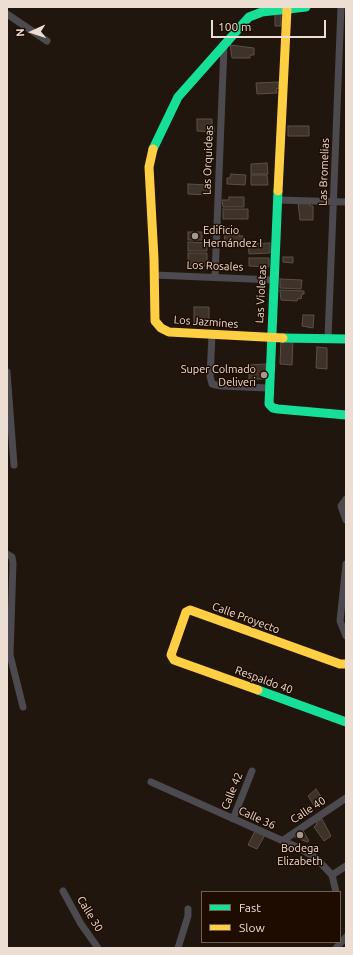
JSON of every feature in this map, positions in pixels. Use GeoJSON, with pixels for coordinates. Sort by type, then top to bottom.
{"type":"FeatureCollection","features":[{"type":"Feature","properties":{"kind":"street"},"geometry":{"type":"LineString","coordinates":[[154,275],[149,167],[150,158],[178,97],[249,17],[262,12],[306,7]]}},
{"type":"Feature","properties":{"kind":"street","name":"Las Bromelias"},"geometry":{"type":"LineString","coordinates":[[328,338],[341,7]]}},
{"type":"Feature","properties":{"kind":"street","name":"Las Violetas"},"geometry":{"type":"LineString","coordinates":[[287,9],[268,388],[269,404],[273,408],[346,415]]}},
{"type":"Feature","properties":{"kind":"street"},"geometry":{"type":"LineString","coordinates":[[7,14],[47,41]]}},
{"type":"Feature","properties":{"kind":"street","name":"Las Orquideas"},"geometry":{"type":"LineString","coordinates":[[215,276],[224,44]]}},
{"type":"Feature","properties":{"kind":"street"},"geometry":{"type":"LineString","coordinates":[[278,200],[346,202]]}},
{"type":"Feature","properties":{"kind":"street","name":"Los Rosales"},"geometry":{"type":"LineString","coordinates":[[154,275],[215,276],[274,280]]}},
{"type":"Feature","properties":{"kind":"street","name":"Los Jazmines"},"geometry":{"type":"LineString","coordinates":[[154,275],[155,321],[161,328],[169,332],[271,338],[346,339]]}},
{"type":"Feature","properties":{"kind":"street"},"geometry":{"type":"LineString","coordinates":[[212,335],[210,376],[212,384],[221,386],[268,388]]}},
{"type":"Feature","properties":{"kind":"street"},"geometry":{"type":"LineString","coordinates":[[7,372],[14,465]]}},
{"type":"Feature","properties":{"kind":"street"},"geometry":{"type":"LineString","coordinates":[[346,499],[342,503],[341,508],[346,520]]}},
{"type":"Feature","properties":{"kind":"street"},"geometry":{"type":"LineString","coordinates":[[9,556],[13,563],[10,655],[23,707]]}},
{"type":"Feature","properties":{"kind":"street"},"geometry":{"type":"LineString","coordinates":[[346,564],[340,620],[346,636]]}},
{"type":"Feature","properties":{"kind":"street","name":"Calle Proyecto"},"geometry":{"type":"LineString","coordinates":[[174,660],[171,656],[183,619],[186,612],[190,610],[340,664],[346,664]]}},
{"type":"Feature","properties":{"kind":"street","name":"Respaldo 40"},"geometry":{"type":"LineString","coordinates":[[174,660],[346,722]]}},
{"type":"Feature","properties":{"kind":"street","name":"Calle 42"},"geometry":{"type":"LineString","coordinates":[[233,819],[252,771]]}},
{"type":"Feature","properties":{"kind":"street","name":"Calle 36"},"geometry":{"type":"LineString","coordinates":[[151,782],[282,841],[316,858],[332,875]]}},
{"type":"Feature","properties":{"kind":"street","name":"Calle 40"},"geometry":{"type":"LineString","coordinates":[[282,841],[346,798]]}},
{"type":"Feature","properties":{"kind":"street"},"geometry":{"type":"LineString","coordinates":[[336,891],[332,875],[346,866]]}},
{"type":"Feature","properties":{"kind":"street","name":"Calle 30"},"geometry":{"type":"LineString","coordinates":[[63,891],[81,924],[98,948]]}},
{"type":"Feature","properties":{"kind":"street"},"geometry":{"type":"LineString","coordinates":[[178,948],[188,916],[188,909]]}},
{"type":"Feature","properties":{"kind":"building"},"geometry":{"type":"Polygon","coordinates":[[[275,14],[281,14],[281,26],[275,26],[275,14]]]}},
{"type":"Feature","properties":{"kind":"building"},"geometry":{"type":"Polygon","coordinates":[[[230,45],[254,48],[254,55],[250,55],[250,58],[232,58],[230,45]]]}},
{"type":"Feature","properties":{"kind":"building"},"geometry":{"type":"Polygon","coordinates":[[[279,82],[279,88],[276,89],[277,93],[257,94],[256,83],[279,82]]]}},
{"type":"Feature","properties":{"kind":"building"},"geometry":{"type":"Polygon","coordinates":[[[197,119],[212,119],[214,132],[197,131],[197,119]]]}},
{"type":"Feature","properties":{"kind":"building"},"geometry":{"type":"Polygon","coordinates":[[[288,126],[309,126],[309,136],[288,136],[288,126]]]}},
{"type":"Feature","properties":{"kind":"building"},"geometry":{"type":"Polygon","coordinates":[[[267,163],[268,174],[251,174],[251,164],[267,163]]]}},
{"type":"Feature","properties":{"kind":"building"},"geometry":{"type":"Polygon","coordinates":[[[231,174],[246,175],[245,185],[227,184],[227,178],[230,178],[231,174]]]}},
{"type":"Feature","properties":{"kind":"building"},"geometry":{"type":"Polygon","coordinates":[[[251,175],[267,175],[268,185],[251,185],[251,175]]]}},
{"type":"Feature","properties":{"kind":"building"},"geometry":{"type":"Polygon","coordinates":[[[188,184],[209,185],[209,195],[188,194],[188,184]]]}},
{"type":"Feature","properties":{"kind":"building"},"geometry":{"type":"Polygon","coordinates":[[[229,197],[244,197],[244,207],[223,207],[222,200],[229,200],[229,197]]]}},
{"type":"Feature","properties":{"kind":"building"},"geometry":{"type":"Polygon","coordinates":[[[298,203],[310,203],[310,206],[313,206],[313,220],[300,220],[298,203]]]}},
{"type":"Feature","properties":{"kind":"building"},"geometry":{"type":"Polygon","coordinates":[[[223,209],[248,209],[248,219],[223,219],[223,209]]]}},
{"type":"Feature","properties":{"kind":"building"},"geometry":{"type":"Polygon","coordinates":[[[225,231],[239,231],[239,236],[243,236],[243,244],[224,246],[225,231]]]}},
{"type":"Feature","properties":{"kind":"building","name":"Edificio Hernández I"},"geometry":{"type":"Polygon","coordinates":[[[188,232],[202,232],[202,240],[188,240],[188,232]]]}},
{"type":"Feature","properties":{"kind":"building"},"geometry":{"type":"Polygon","coordinates":[[[188,242],[207,243],[207,251],[188,251],[188,242]]]}},
{"type":"Feature","properties":{"kind":"building"},"geometry":{"type":"Polygon","coordinates":[[[270,243],[270,253],[249,254],[248,244],[270,243]]]}},
{"type":"Feature","properties":{"kind":"building"},"geometry":{"type":"Polygon","coordinates":[[[188,253],[207,253],[207,266],[188,266],[188,253]]]}},
{"type":"Feature","properties":{"kind":"building"},"geometry":{"type":"Polygon","coordinates":[[[283,257],[293,257],[293,263],[283,262],[283,257]]]}},
{"type":"Feature","properties":{"kind":"building"},"geometry":{"type":"Polygon","coordinates":[[[249,258],[269,258],[269,267],[249,266],[249,258]]]}},
{"type":"Feature","properties":{"kind":"building"},"geometry":{"type":"Polygon","coordinates":[[[280,279],[302,280],[301,289],[280,288],[280,279]]]}},
{"type":"Feature","properties":{"kind":"building"},"geometry":{"type":"Polygon","coordinates":[[[280,290],[304,291],[304,294],[302,294],[301,299],[298,298],[297,301],[281,300],[280,290]]]}},
{"type":"Feature","properties":{"kind":"building"},"geometry":{"type":"Polygon","coordinates":[[[194,307],[209,307],[209,322],[194,322],[194,307]]]}},
{"type":"Feature","properties":{"kind":"building"},"geometry":{"type":"Polygon","coordinates":[[[303,315],[314,315],[313,328],[302,326],[303,315]]]}},
{"type":"Feature","properties":{"kind":"building"},"geometry":{"type":"Polygon","coordinates":[[[281,339],[293,339],[292,365],[280,364],[281,339]]]}},
{"type":"Feature","properties":{"kind":"building"},"geometry":{"type":"Polygon","coordinates":[[[317,347],[327,348],[327,369],[316,368],[317,347]]]}},
{"type":"Feature","properties":{"kind":"building"},"geometry":{"type":"Polygon","coordinates":[[[266,364],[266,379],[249,379],[249,365],[266,364]]]}},
{"type":"Feature","properties":{"kind":"building"},"geometry":{"type":"Polygon","coordinates":[[[316,789],[324,801],[315,807],[308,796],[316,789]]]}},
{"type":"Feature","properties":{"kind":"building"},"geometry":{"type":"Polygon","coordinates":[[[322,819],[331,836],[324,841],[314,827],[317,824],[316,822],[322,819]]]}},
{"type":"Feature","properties":{"kind":"building","name":"Bodega Elizabeth"},"geometry":{"type":"Polygon","coordinates":[[[302,829],[309,841],[307,842],[295,837],[294,833],[302,829]]]}},
{"type":"Feature","properties":{"kind":"building"},"geometry":{"type":"Polygon","coordinates":[[[255,831],[265,835],[257,849],[248,845],[255,831]]]}},
{"type":"Feature","properties":{"kind":"traffic: fast"},"geometry":{"type":"LineString","coordinates":[[153,149],[178,97],[249,17],[262,12],[306,7]]}},
{"type":"Feature","properties":{"kind":"traffic: fast"},"geometry":{"type":"LineString","coordinates":[[278,191],[269,404],[273,408],[278,409],[346,415]]}},
{"type":"Feature","properties":{"kind":"traffic: fast"},"geometry":{"type":"LineString","coordinates":[[283,338],[346,339]]}},
{"type":"Feature","properties":{"kind":"traffic: fast"},"geometry":{"type":"LineString","coordinates":[[258,690],[346,722]]}},
{"type":"Feature","properties":{"kind":"traffic: slow"},"geometry":{"type":"LineString","coordinates":[[278,191],[287,9]]}},
{"type":"Feature","properties":{"kind":"traffic: slow"},"geometry":{"type":"LineString","coordinates":[[153,149],[149,167],[154,259],[155,321],[161,328],[169,332],[283,338]]}},
{"type":"Feature","properties":{"kind":"traffic: slow"},"geometry":{"type":"LineString","coordinates":[[258,690],[174,660],[171,655],[186,612],[190,610],[340,664],[346,664]]}},
{"type":"Feature","properties":{"kind":"place","name":"Edificio Hernández I"},"geometry":{"type":"Point","coordinates":[195,236]}},
{"type":"Feature","properties":{"kind":"place","name":"Super Colmado Deliveri"},"geometry":{"type":"Point","coordinates":[264,375]}},
{"type":"Feature","properties":{"kind":"place","name":"Bodega Elizabeth"},"geometry":{"type":"Point","coordinates":[300,835]}}]}
